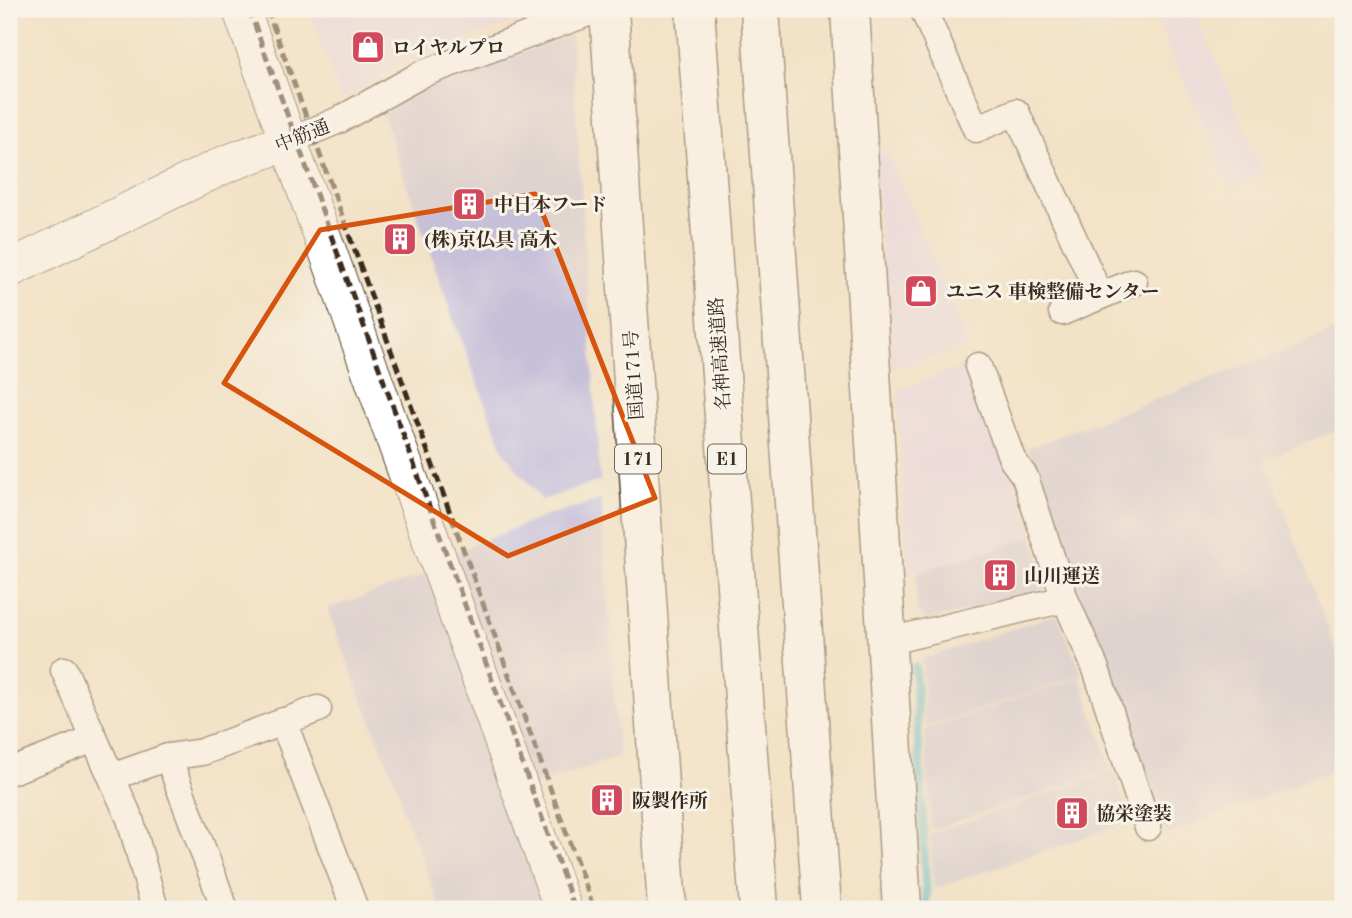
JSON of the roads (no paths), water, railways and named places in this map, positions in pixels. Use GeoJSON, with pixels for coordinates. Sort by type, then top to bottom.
{"type":"FeatureCollection","features":[{"type":"Feature","properties":{"kind":"highway","name":"国道171号"},"geometry":{"type":"LineString","coordinates":[[609,9],[667,909]]}},
{"type":"Feature","properties":{"kind":"highway","name":"名神高速道路"},"geometry":{"type":"LineString","coordinates":[[695,9],[760,909]]}},
{"type":"Feature","properties":{"kind":"highway"},"geometry":{"type":"LineString","coordinates":[[850,9],[902,909]]}},
{"type":"Feature","properties":{"kind":"highway"},"geometry":{"type":"LineString","coordinates":[[760,10],[822,909]]}},
{"type":"Feature","properties":{"kind":"street"},"geometry":{"type":"LineString","coordinates":[[241,9],[563,909]]}},
{"type":"Feature","properties":{"kind":"street","name":"中筋通"},"geometry":{"type":"LineString","coordinates":[[9,269],[226,164],[339,120],[422,74],[599,9]]}},
{"type":"Feature","properties":{"kind":"street"},"geometry":{"type":"LineString","coordinates":[[923,9],[976,130],[1016,112],[1100,296]]}},
{"type":"Feature","properties":{"kind":"street"},"geometry":{"type":"LineString","coordinates":[[1062,312],[1134,282]]}},
{"type":"Feature","properties":{"kind":"street"},"geometry":{"type":"LineString","coordinates":[[978,366],[1012,459],[1025,477],[1065,599],[1096,669],[1147,827]]}},
{"type":"Feature","properties":{"kind":"street"},"geometry":{"type":"LineString","coordinates":[[885,642],[1065,599]]}},
{"type":"Feature","properties":{"kind":"street"},"geometry":{"type":"LineString","coordinates":[[64,670],[130,819],[146,907]]}},
{"type":"Feature","properties":{"kind":"street"},"geometry":{"type":"LineString","coordinates":[[112,777],[168,757],[202,752],[317,709]]}},
{"type":"Feature","properties":{"kind":"street"},"geometry":{"type":"LineString","coordinates":[[284,721],[355,909]]}},
{"type":"Feature","properties":{"kind":"street"},"geometry":{"type":"LineString","coordinates":[[9,772],[94,739]]}},
{"type":"Feature","properties":{"kind":"street"},"geometry":{"type":"LineString","coordinates":[[168,757],[225,909]]}},
{"type":"Feature","properties":{"kind":"waterway"},"geometry":{"type":"LineString","coordinates":[[915,667],[927,909]]}},
{"type":"Feature","properties":{"kind":"railway"},"geometry":{"type":"LineString","coordinates":[[249,9],[575,909]]}},
{"type":"Feature","properties":{"kind":"railway"},"geometry":{"type":"LineString","coordinates":[[267,9],[594,909]]}},
{"type":"Feature","properties":{"kind":"place","name":"ロイヤルプロ"},"geometry":{"type":"Point","coordinates":[368,47]}},
{"type":"Feature","properties":{"kind":"place","name":"中日本フード"},"geometry":{"type":"Point","coordinates":[469,204]}},
{"type":"Feature","properties":{"kind":"place","name":"(株)京仏具 高木"},"geometry":{"type":"Point","coordinates":[400,239]}},
{"type":"Feature","properties":{"kind":"place","name":"ユニス 車検整備センター"},"geometry":{"type":"Point","coordinates":[921,291]}},
{"type":"Feature","properties":{"kind":"place","name":"山川運送"},"geometry":{"type":"Point","coordinates":[1000,575]}},
{"type":"Feature","properties":{"kind":"place","name":"阪製作所"},"geometry":{"type":"Point","coordinates":[607,800]}},
{"type":"Feature","properties":{"kind":"place","name":"協栄塗装"},"geometry":{"type":"Point","coordinates":[1072,813]}}]}
